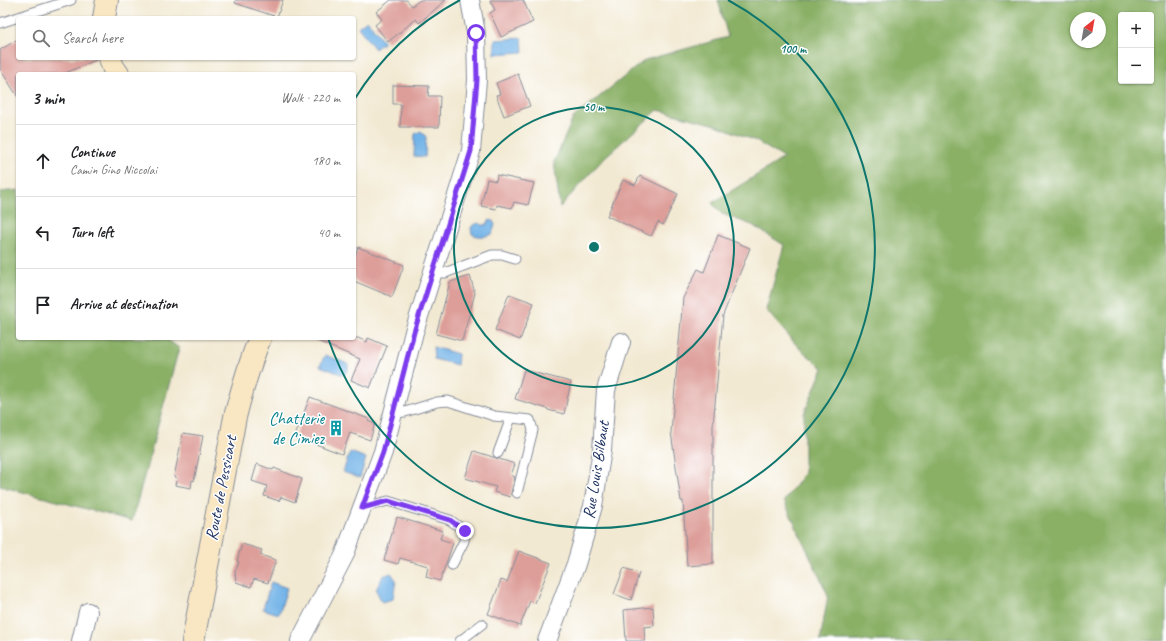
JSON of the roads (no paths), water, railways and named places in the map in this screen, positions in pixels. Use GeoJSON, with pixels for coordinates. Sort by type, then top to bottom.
{"type":"FeatureCollection","features":[{"type":"Feature","properties":{"kind":"street"},"geometry":{"type":"LineString","coordinates":[[104,16],[107,0]]}},
{"type":"Feature","properties":{"kind":"street"},"geometry":{"type":"LineString","coordinates":[[300,641],[344,556],[383,452],[414,332],[471,151],[477,80],[476,33],[470,0]]}},
{"type":"Feature","properties":{"kind":"street"},"geometry":{"type":"LineString","coordinates":[[111,60],[117,72]]}},
{"type":"Feature","properties":{"kind":"street","name":"Route de Pessicart"},"geometry":{"type":"LineString","coordinates":[[193,641],[235,417],[242,389],[259,340]]}},
{"type":"Feature","properties":{"kind":"street","name":"Rue Louis Bilbaut"},"geometry":{"type":"LineString","coordinates":[[547,641],[576,564],[593,506],[602,450],[606,390],[621,342]]}},
{"type":"Feature","properties":{"kind":"street"},"geometry":{"type":"LineString","coordinates":[[81,641],[88,612]]}},
{"type":"Feature","properties":{"kind":"lane"},"geometry":{"type":"LineString","coordinates":[[22,16],[71,0]]}},
{"type":"Feature","properties":{"kind":"lane"},"geometry":{"type":"LineString","coordinates":[[0,23],[16,18]]}},
{"type":"Feature","properties":{"kind":"lane"},"geometry":{"type":"LineString","coordinates":[[432,272],[445,274],[492,255],[502,255],[515,259]]}},
{"type":"Feature","properties":{"kind":"lane"},"geometry":{"type":"LineString","coordinates":[[393,413],[406,412],[437,402],[448,401],[494,416],[530,420],[533,430],[517,493]]}},
{"type":"Feature","properties":{"kind":"lane"},"geometry":{"type":"LineString","coordinates":[[498,453],[511,418]]}},
{"type":"Feature","properties":{"kind":"lane"},"geometry":{"type":"LineString","coordinates":[[362,508],[388,501],[450,520],[465,531],[464,541],[452,565]]}},
{"type":"Feature","properties":{"kind":"lane"},"geometry":{"type":"LineString","coordinates":[[460,641],[482,624]]}},
{"type":"Feature","properties":{"kind":"water"},"geometry":{"type":"Polygon","coordinates":[[[367,20],[384,42],[375,49],[358,27],[367,20]]]}},
{"type":"Feature","properties":{"kind":"water"},"geometry":{"type":"Polygon","coordinates":[[[522,38],[523,52],[495,54],[495,40],[522,38]]]}},
{"type":"Feature","properties":{"kind":"water"},"geometry":{"type":"Polygon","coordinates":[[[421,131],[426,137],[425,157],[414,156],[415,134],[421,131]]]}},
{"type":"Feature","properties":{"kind":"water"},"geometry":{"type":"Polygon","coordinates":[[[490,220],[493,221],[495,225],[492,234],[487,236],[477,236],[472,234],[471,228],[473,225],[479,223],[486,225],[490,220]]]}},
{"type":"Feature","properties":{"kind":"water"},"geometry":{"type":"Polygon","coordinates":[[[433,347],[458,354],[457,365],[434,359],[433,347]]]}},
{"type":"Feature","properties":{"kind":"water"},"geometry":{"type":"Polygon","coordinates":[[[325,355],[348,364],[348,371],[343,375],[320,366],[325,355]]]}},
{"type":"Feature","properties":{"kind":"water"},"geometry":{"type":"Polygon","coordinates":[[[350,452],[366,458],[360,478],[343,472],[350,452]]]}},
{"type":"Feature","properties":{"kind":"water"},"geometry":{"type":"Polygon","coordinates":[[[391,573],[396,580],[393,599],[382,602],[376,590],[383,576],[391,573]]]}},
{"type":"Feature","properties":{"kind":"water"},"geometry":{"type":"Polygon","coordinates":[[[271,582],[287,588],[279,614],[263,609],[271,582]]]}},
{"type":"Feature","properties":{"kind":"place","name":"Chatterie de Cimiez"},"geometry":{"type":"Point","coordinates":[336,428]}}]}
